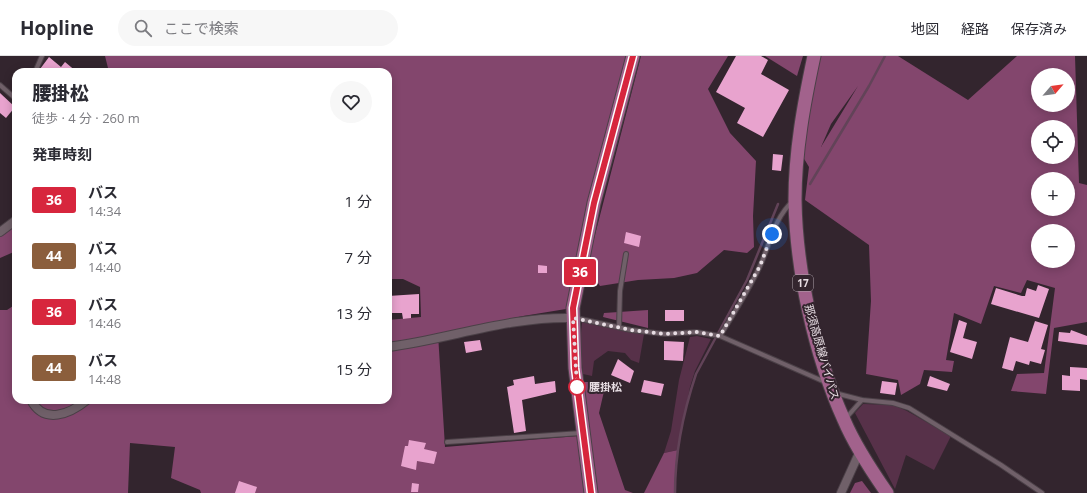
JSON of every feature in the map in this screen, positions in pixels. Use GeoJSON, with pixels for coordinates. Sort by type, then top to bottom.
{"type":"FeatureCollection","features":[{"type":"Feature","properties":{"kind":"main road"},"geometry":{"type":"LineString","coordinates":[[591,493],[582,432],[573,345],[573,318],[584,249],[594,203],[633,56]]}},
{"type":"Feature","properties":{"kind":"main road","name":"那須高原線バイパス"},"geometry":{"type":"LineString","coordinates":[[814,56],[801,127],[795,199],[804,286],[831,387],[844,421],[860,451],[887,493]]}},
{"type":"Feature","properties":{"kind":"street"},"geometry":{"type":"LineString","coordinates":[[0,232],[12,223]]}},
{"type":"Feature","properties":{"kind":"street"},"geometry":{"type":"LineString","coordinates":[[392,347],[413,344],[517,321],[552,317],[573,318]]}},
{"type":"Feature","properties":{"kind":"street"},"geometry":{"type":"LineString","coordinates":[[33,404],[45,414],[60,415],[75,410],[82,404]]}},
{"type":"Feature","properties":{"kind":"street"},"geometry":{"type":"LineString","coordinates":[[841,493],[860,451]]}},
{"type":"Feature","properties":{"kind":"lane"},"geometry":{"type":"LineString","coordinates":[[37,68],[42,56]]}},
{"type":"Feature","properties":{"kind":"lane"},"geometry":{"type":"LineString","coordinates":[[0,85],[12,96]]}},
{"type":"Feature","properties":{"kind":"lane"},"geometry":{"type":"LineString","coordinates":[[720,336],[760,266],[772,234],[784,209],[795,199]]}},
{"type":"Feature","properties":{"kind":"lane"},"geometry":{"type":"LineString","coordinates":[[620,327],[620,291],[626,254]]}},
{"type":"Feature","properties":{"kind":"lane"},"geometry":{"type":"LineString","coordinates":[[573,318],[665,334],[696,332],[720,336],[862,400],[893,403],[909,408],[1001,464],[1042,493]]}},
{"type":"Feature","properties":{"kind":"lane"},"geometry":{"type":"LineString","coordinates":[[844,421],[862,400]]}},
{"type":"Feature","properties":{"kind":"lane"},"geometry":{"type":"LineString","coordinates":[[447,442],[582,432]]}},
{"type":"Feature","properties":{"kind":"shaded area"},"geometry":{"type":"Polygon","coordinates":[[[105,56],[627,56],[566,309],[523,316],[438,334],[445,447],[578,436],[584,493],[201,493],[200,490],[171,478],[175,447],[130,443],[128,493],[0,493],[0,310],[7,310],[12,307],[12,404],[392,404],[392,320],[421,317],[420,287],[403,279],[392,279],[392,68],[108,68],[105,56]]]}},
{"type":"Feature","properties":{"kind":"shaded area"},"geometry":{"type":"Polygon","coordinates":[[[641,56],[728,56],[708,89],[730,133],[756,161],[753,216],[754,247],[747,253],[724,250],[697,273],[674,278],[638,280],[600,286],[587,266],[641,56]]]}},
{"type":"Feature","properties":{"kind":"shaded area"},"geometry":{"type":"Polygon","coordinates":[[[765,56],[803,56],[797,76],[765,56]]]}},
{"type":"Feature","properties":{"kind":"shaded area"},"geometry":{"type":"Polygon","coordinates":[[[819,56],[898,56],[968,100],[1017,56],[1075,56],[1079,183],[1087,185],[1087,322],[1054,328],[1046,394],[1011,391],[1017,374],[1044,373],[1055,288],[1027,280],[1021,293],[994,286],[981,324],[954,313],[946,360],[954,361],[952,372],[924,370],[920,384],[901,395],[898,380],[866,374],[871,301],[869,245],[805,200],[809,167],[803,157],[807,114],[819,56]],[[858,86],[831,124],[821,147],[858,86]]]}},
{"type":"Feature","properties":{"kind":"shaded area"},"geometry":{"type":"Polygon","coordinates":[[[12,226],[12,253],[0,258],[0,234],[12,226]]]}},
{"type":"Feature","properties":{"kind":"shaded area"},"geometry":{"type":"Polygon","coordinates":[[[648,310],[648,328],[603,317],[604,313],[648,310]]]}},
{"type":"Feature","properties":{"kind":"shaded area"},"geometry":{"type":"Polygon","coordinates":[[[582,322],[644,334],[639,363],[631,360],[625,353],[608,351],[594,361],[592,376],[583,374],[580,343],[582,322]]]}},
{"type":"Feature","properties":{"kind":"shaded area"},"geometry":{"type":"Polygon","coordinates":[[[697,336],[711,339],[695,371],[690,387],[678,450],[664,453],[671,431],[679,380],[690,337],[697,336]]]}},
{"type":"Feature","properties":{"kind":"shaded area"},"geometry":{"type":"Polygon","coordinates":[[[584,382],[597,382],[605,387],[599,413],[625,490],[633,493],[594,493],[584,382]]]}},
{"type":"Feature","properties":{"kind":"shaded area"},"geometry":{"type":"Polygon","coordinates":[[[863,404],[894,405],[951,436],[934,470],[906,455],[895,489],[855,413],[863,404]]]}},
{"type":"Feature","properties":{"kind":"shaded area"},"geometry":{"type":"Polygon","coordinates":[[[678,450],[674,493],[644,493],[664,453],[678,450]]]}},
{"type":"Feature","properties":{"kind":"shaded area"},"geometry":{"type":"Polygon","coordinates":[[[862,481],[871,493],[850,493],[855,483],[862,481]]]}},
{"type":"Feature","properties":{"kind":"building"},"geometry":{"type":"Polygon","coordinates":[[[736,56],[761,56],[768,60],[761,74],[789,90],[763,137],[737,123],[745,108],[716,92],[736,56]]]}},
{"type":"Feature","properties":{"kind":"building"},"geometry":{"type":"Polygon","coordinates":[[[49,57],[61,67],[65,62],[72,68],[41,68],[49,57]]]}},
{"type":"Feature","properties":{"kind":"building"},"geometry":{"type":"Polygon","coordinates":[[[0,93],[12,104],[12,111],[6,118],[0,113],[0,93]]]}},
{"type":"Feature","properties":{"kind":"building"},"geometry":{"type":"Polygon","coordinates":[[[773,154],[783,155],[781,171],[772,170],[773,154]]]}},
{"type":"Feature","properties":{"kind":"building"},"geometry":{"type":"Polygon","coordinates":[[[626,232],[641,236],[639,247],[624,243],[626,232]]]}},
{"type":"Feature","properties":{"kind":"building"},"geometry":{"type":"Polygon","coordinates":[[[538,265],[547,266],[547,273],[538,273],[538,265]]]}},
{"type":"Feature","properties":{"kind":"building"},"geometry":{"type":"Polygon","coordinates":[[[1038,285],[1049,289],[1039,318],[991,304],[996,288],[1025,296],[1027,288],[1036,291],[1038,285]]]}},
{"type":"Feature","properties":{"kind":"building"},"geometry":{"type":"Polygon","coordinates":[[[419,294],[419,314],[411,314],[411,318],[403,319],[402,313],[392,313],[392,296],[419,294]]]}},
{"type":"Feature","properties":{"kind":"building"},"geometry":{"type":"Polygon","coordinates":[[[665,310],[684,310],[684,321],[665,321],[665,310]]]}},
{"type":"Feature","properties":{"kind":"building"},"geometry":{"type":"Polygon","coordinates":[[[959,320],[967,323],[963,338],[977,342],[972,359],[950,352],[959,320]]]}},
{"type":"Feature","properties":{"kind":"building"},"geometry":{"type":"Polygon","coordinates":[[[1035,321],[1048,325],[1041,349],[1045,350],[1041,364],[1030,361],[1029,365],[1016,361],[1013,371],[1002,368],[1010,337],[1028,342],[1035,321]]]}},
{"type":"Feature","properties":{"kind":"building"},"geometry":{"type":"Polygon","coordinates":[[[1071,330],[1087,336],[1087,345],[1058,341],[1059,332],[1070,333],[1071,330]]]}},
{"type":"Feature","properties":{"kind":"building"},"geometry":{"type":"Polygon","coordinates":[[[480,340],[482,350],[466,353],[464,342],[480,340]]]}},
{"type":"Feature","properties":{"kind":"building"},"geometry":{"type":"Polygon","coordinates":[[[664,341],[684,342],[683,361],[664,360],[664,341]]]}},
{"type":"Feature","properties":{"kind":"building"},"geometry":{"type":"Polygon","coordinates":[[[618,359],[634,371],[630,383],[611,375],[618,359]]]}},
{"type":"Feature","properties":{"kind":"building"},"geometry":{"type":"Polygon","coordinates":[[[1070,367],[1087,368],[1087,380],[1080,379],[1080,391],[1062,390],[1062,375],[1070,376],[1070,367]]]}},
{"type":"Feature","properties":{"kind":"building"},"geometry":{"type":"Polygon","coordinates":[[[534,376],[535,384],[555,381],[556,392],[522,400],[526,431],[514,433],[507,387],[514,385],[513,380],[534,376]]]}},
{"type":"Feature","properties":{"kind":"building"},"geometry":{"type":"Polygon","coordinates":[[[930,376],[950,384],[947,391],[927,386],[930,376]]]}},
{"type":"Feature","properties":{"kind":"building"},"geometry":{"type":"Polygon","coordinates":[[[644,380],[664,384],[661,396],[641,392],[644,380]]]}},
{"type":"Feature","properties":{"kind":"building"},"geometry":{"type":"Polygon","coordinates":[[[882,381],[897,383],[895,395],[880,393],[882,381]]]}},
{"type":"Feature","properties":{"kind":"building"},"geometry":{"type":"Polygon","coordinates":[[[409,440],[426,443],[424,449],[437,452],[434,464],[417,461],[416,470],[401,466],[405,446],[408,446],[409,440]]]}},
{"type":"Feature","properties":{"kind":"building"},"geometry":{"type":"Polygon","coordinates":[[[239,481],[257,487],[255,493],[235,493],[239,481]]]}},
{"type":"Feature","properties":{"kind":"building"},"geometry":{"type":"Polygon","coordinates":[[[412,483],[419,484],[418,492],[411,492],[412,483]]]}},
{"type":"Feature","properties":{"kind":"waterway"},"geometry":{"type":"LineString","coordinates":[[810,184],[869,86],[885,56]]}},
{"type":"Feature","properties":{"kind":"waterway"},"geometry":{"type":"LineString","coordinates":[[675,493],[678,448],[696,374],[747,280],[778,204]]}},
{"type":"Feature","properties":{"kind":"bus line","name":"36"},"geometry":{"type":"LineString","coordinates":[[591,493],[575,368],[573,345],[573,308],[594,203],[633,56]]}},
{"type":"Feature","properties":{"kind":"place","name":"腰掛松"},"geometry":{"type":"Point","coordinates":[577,387]}},
{"type":"Feature","properties":{"kind":"route"},"geometry":{"type":"LineString","coordinates":[[577,387],[573,345],[573,318],[584,319],[631,330],[665,334],[696,332],[720,336],[760,266],[772,234]]}}]}
